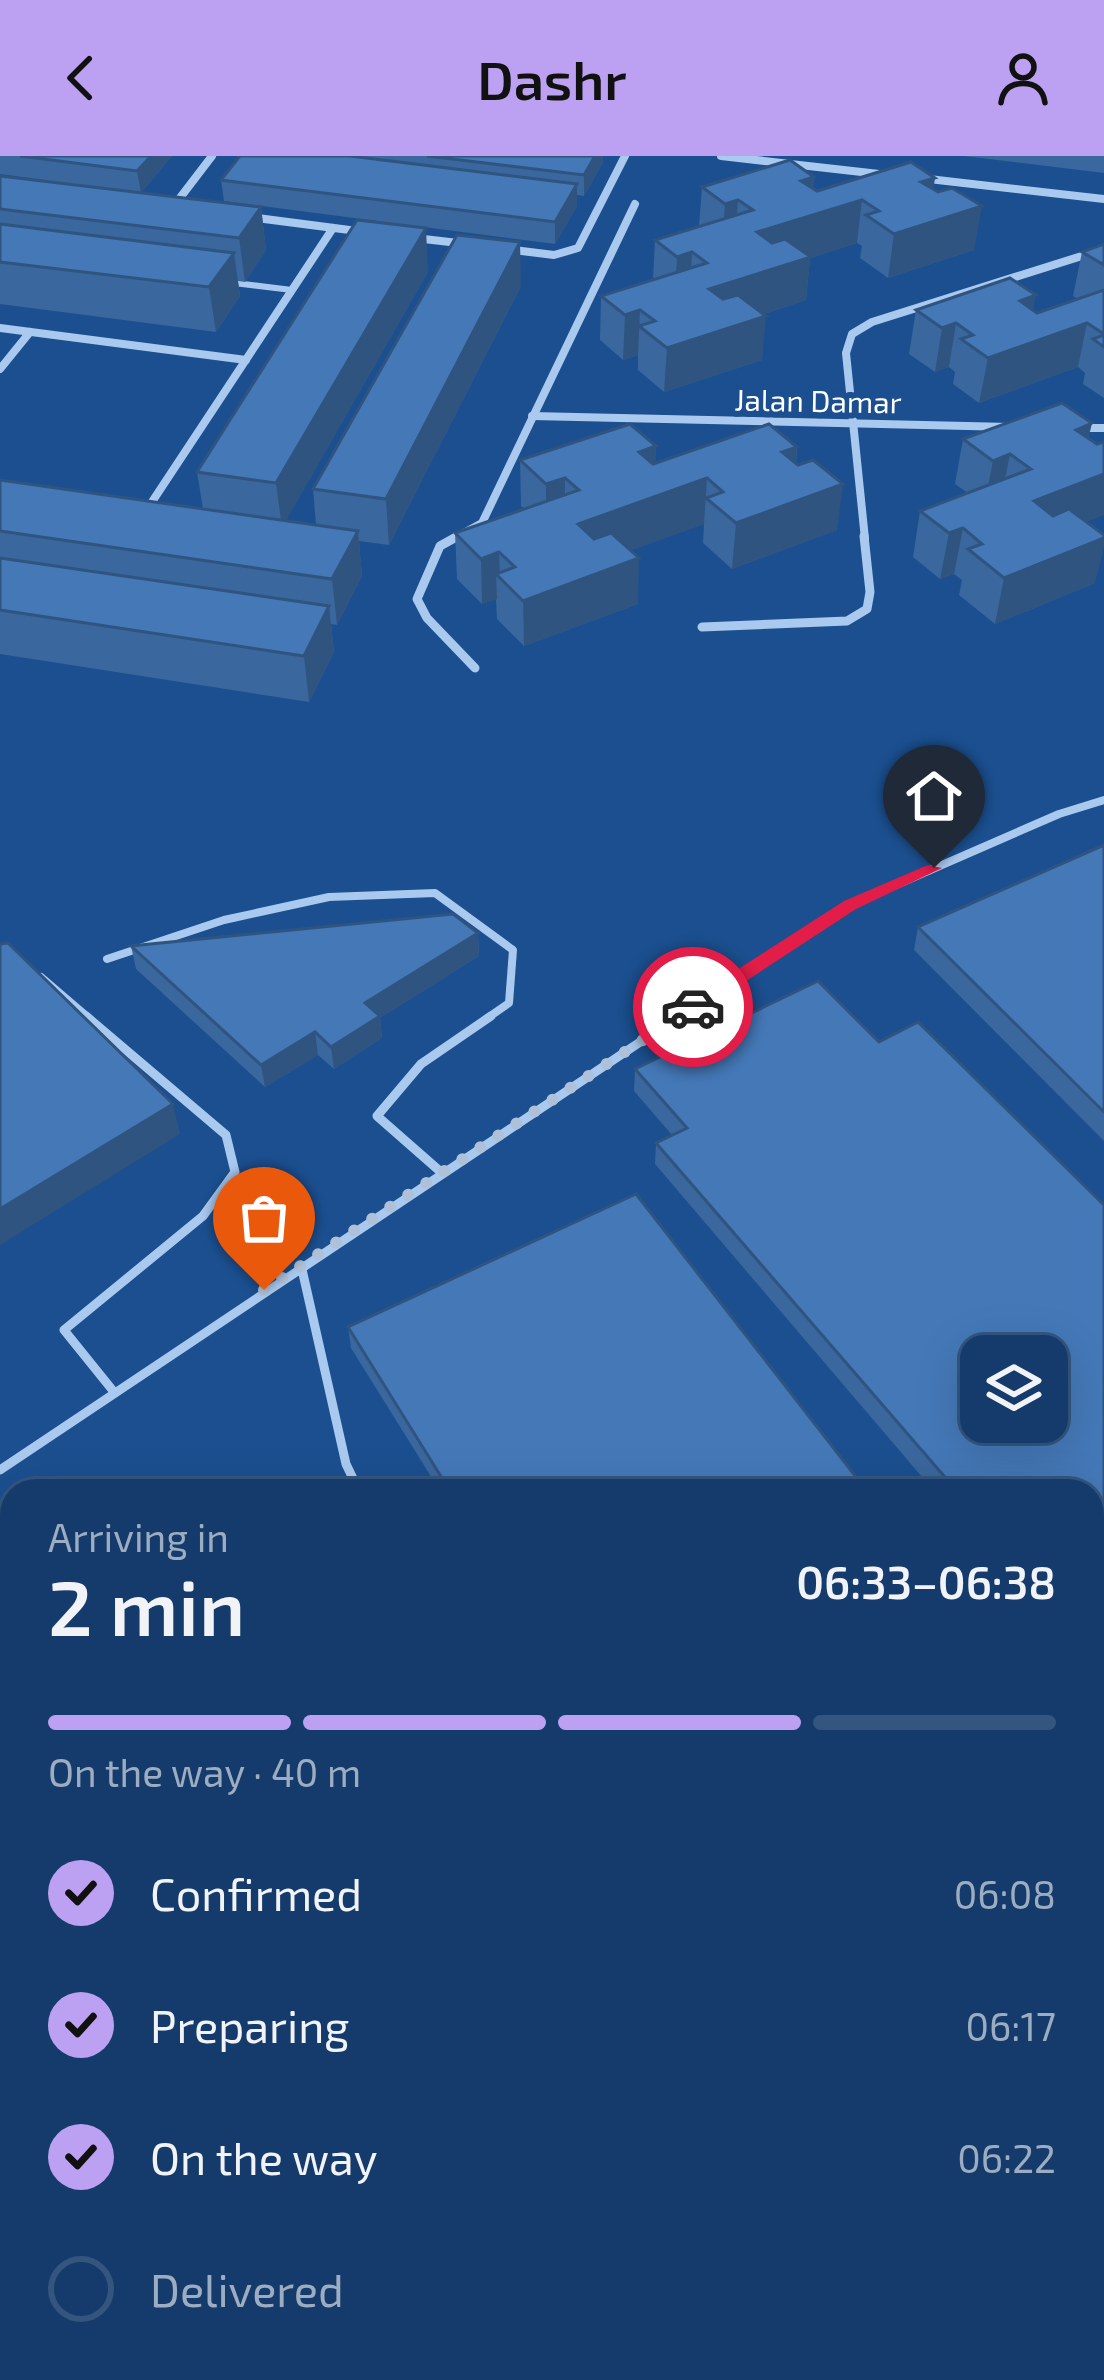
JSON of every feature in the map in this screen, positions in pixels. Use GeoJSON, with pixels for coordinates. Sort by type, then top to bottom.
{"type":"FeatureCollection","features":[{"type":"Feature","properties":{"kind":"street"},"geometry":{"type":"LineString","coordinates":[[172,208],[212,156]]}},
{"type":"Feature","properties":{"kind":"street"},"geometry":{"type":"LineString","coordinates":[[400,236],[570,254],[578,248],[625,156]]}},
{"type":"Feature","properties":{"kind":"street"},"geometry":{"type":"LineString","coordinates":[[721,156],[890,175]]}},
{"type":"Feature","properties":{"kind":"street"},"geometry":{"type":"LineString","coordinates":[[819,167],[823,156]]}},
{"type":"Feature","properties":{"kind":"street"},"geometry":{"type":"LineString","coordinates":[[914,178],[1104,199]]}},
{"type":"Feature","properties":{"kind":"street"},"geometry":{"type":"LineString","coordinates":[[476,668],[428,618],[417,599],[440,546],[482,523],[635,204]]}},
{"type":"Feature","properties":{"kind":"street"},"geometry":{"type":"LineString","coordinates":[[150,205],[195,211]]}},
{"type":"Feature","properties":{"kind":"street"},"geometry":{"type":"LineString","coordinates":[[241,216],[377,233]]}},
{"type":"Feature","properties":{"kind":"street"},"geometry":{"type":"LineString","coordinates":[[164,520],[142,518],[333,228]]}},
{"type":"Feature","properties":{"kind":"street"},"geometry":{"type":"LineString","coordinates":[[702,627],[847,621],[867,609],[870,592],[846,353],[852,334],[872,322],[1104,249]]}},
{"type":"Feature","properties":{"kind":"street"},"geometry":{"type":"LineString","coordinates":[[0,328],[246,360]]}},
{"type":"Feature","properties":{"kind":"street"},"geometry":{"type":"LineString","coordinates":[[0,369],[30,332]]}},
{"type":"Feature","properties":{"kind":"street","name":"Jalan Damar"},"geometry":{"type":"LineString","coordinates":[[532,416],[1012,427]]}},
{"type":"Feature","properties":{"kind":"street"},"geometry":{"type":"LineString","coordinates":[[1058,428],[1104,428]]}},
{"type":"Feature","properties":{"kind":"lane"},"geometry":{"type":"LineString","coordinates":[[225,282],[292,290]]}},
{"type":"Feature","properties":{"kind":"lane"},"geometry":{"type":"LineString","coordinates":[[0,1470],[850,905],[1059,814],[1104,800]]}},
{"type":"Feature","properties":{"kind":"lane"},"geometry":{"type":"LineString","coordinates":[[106,958],[224,920],[329,897],[435,893],[513,950],[509,1003],[421,1064],[376,1116],[442,1173]]}},
{"type":"Feature","properties":{"kind":"lane"},"geometry":{"type":"LineString","coordinates":[[35,971],[226,1136],[235,1172],[203,1216],[64,1330],[114,1392]]}},
{"type":"Feature","properties":{"kind":"lane"},"geometry":{"type":"LineString","coordinates":[[302,1265],[353,1479]]}},
{"type":"Feature","properties":{"kind":"building"},"geometry":{"type":"Polygon","coordinates":[[[20,156],[151,156],[137,171],[20,156]]]}},
{"type":"Feature","properties":{"kind":"building"},"geometry":{"type":"Polygon","coordinates":[[[240,156],[350,156],[577,184],[555,222],[221,180],[240,156]]]}},
{"type":"Feature","properties":{"kind":"building"},"geometry":{"type":"Polygon","coordinates":[[[427,156],[595,156],[584,175],[427,156]]]}},
{"type":"Feature","properties":{"kind":"building"},"geometry":{"type":"Polygon","coordinates":[[[790,160],[814,177],[801,181],[817,191],[911,162],[935,178],[921,182],[938,192],[952,188],[982,206],[894,234],[866,215],[879,211],[862,200],[757,232],[772,243],[785,239],[811,257],[709,289],[723,299],[738,295],[766,316],[667,348],[639,326],[655,321],[640,310],[625,315],[601,296],[707,263],[692,252],[677,257],[655,240],[753,210],[738,200],[725,204],[702,187],[790,160]]]}},
{"type":"Feature","properties":{"kind":"building"},"geometry":{"type":"Polygon","coordinates":[[[0,176],[261,207],[239,238],[0,209],[0,176]]]}},
{"type":"Feature","properties":{"kind":"building"},"geometry":{"type":"Polygon","coordinates":[[[357,220],[426,228],[276,483],[197,472],[357,220]]]}},
{"type":"Feature","properties":{"kind":"building"},"geometry":{"type":"Polygon","coordinates":[[[0,224],[234,253],[209,287],[0,262],[0,224]]]}},
{"type":"Feature","properties":{"kind":"building"},"geometry":{"type":"Polygon","coordinates":[[[457,235],[520,242],[386,499],[313,489],[457,235]]]}},
{"type":"Feature","properties":{"kind":"building"},"geometry":{"type":"Polygon","coordinates":[[[1104,244],[1104,265],[1082,252],[1104,244]]]}},
{"type":"Feature","properties":{"kind":"building"},"geometry":{"type":"Polygon","coordinates":[[[1010,278],[1036,295],[1020,301],[1037,313],[1104,290],[1104,334],[1087,323],[988,358],[961,339],[973,335],[956,323],[942,328],[916,310],[1010,278]]]}},
{"type":"Feature","properties":{"kind":"building"},"geometry":{"type":"Polygon","coordinates":[[[1062,403],[1092,423],[1076,430],[1097,444],[1104,442],[1104,474],[1034,501],[1053,516],[1069,509],[1104,538],[1004,578],[968,549],[982,544],[963,528],[949,533],[920,511],[1031,469],[1010,454],[993,461],[963,439],[1062,403]]]}},
{"type":"Feature","properties":{"kind":"building"},"geometry":{"type":"Polygon","coordinates":[[[630,424],[656,446],[639,452],[653,464],[769,424],[797,447],[782,452],[798,465],[813,460],[843,484],[736,523],[706,498],[723,492],[707,478],[578,524],[594,539],[611,533],[639,558],[523,601],[496,574],[515,567],[499,552],[481,559],[455,533],[579,490],[565,478],[546,484],[520,460],[630,424]]]}},
{"type":"Feature","properties":{"kind":"building"},"geometry":{"type":"Polygon","coordinates":[[[0,480],[358,531],[332,579],[0,531],[0,480]]]}},
{"type":"Feature","properties":{"kind":"building"},"geometry":{"type":"Polygon","coordinates":[[[0,558],[329,606],[304,656],[0,610],[0,558]]]}},
{"type":"Feature","properties":{"kind":"building"},"geometry":{"type":"Polygon","coordinates":[[[1104,845],[1104,1112],[918,927],[1104,845]]]}},
{"type":"Feature","properties":{"kind":"building"},"geometry":{"type":"Polygon","coordinates":[[[453,914],[478,933],[365,1003],[380,1016],[331,1047],[315,1032],[261,1065],[131,946],[453,914]]]}},
{"type":"Feature","properties":{"kind":"building"},"geometry":{"type":"Polygon","coordinates":[[[8,943],[173,1104],[0,1209],[0,944],[8,943]]]}},
{"type":"Feature","properties":{"kind":"building"},"geometry":{"type":"Polygon","coordinates":[[[818,981],[879,1042],[918,1022],[1104,1205],[1104,1479],[947,1479],[656,1143],[687,1128],[635,1069],[818,981]]]}},
{"type":"Feature","properties":{"kind":"building"},"geometry":{"type":"Polygon","coordinates":[[[636,1194],[858,1479],[443,1479],[348,1327],[636,1194]]]}},
{"type":"Feature","properties":{"kind":"way so far"},"geometry":{"type":"LineString","coordinates":[[264,1290],[693,1007]]}},
{"type":"Feature","properties":{"kind":"route"},"geometry":{"type":"LineString","coordinates":[[693,1007],[850,905],[934,868]]}}]}
